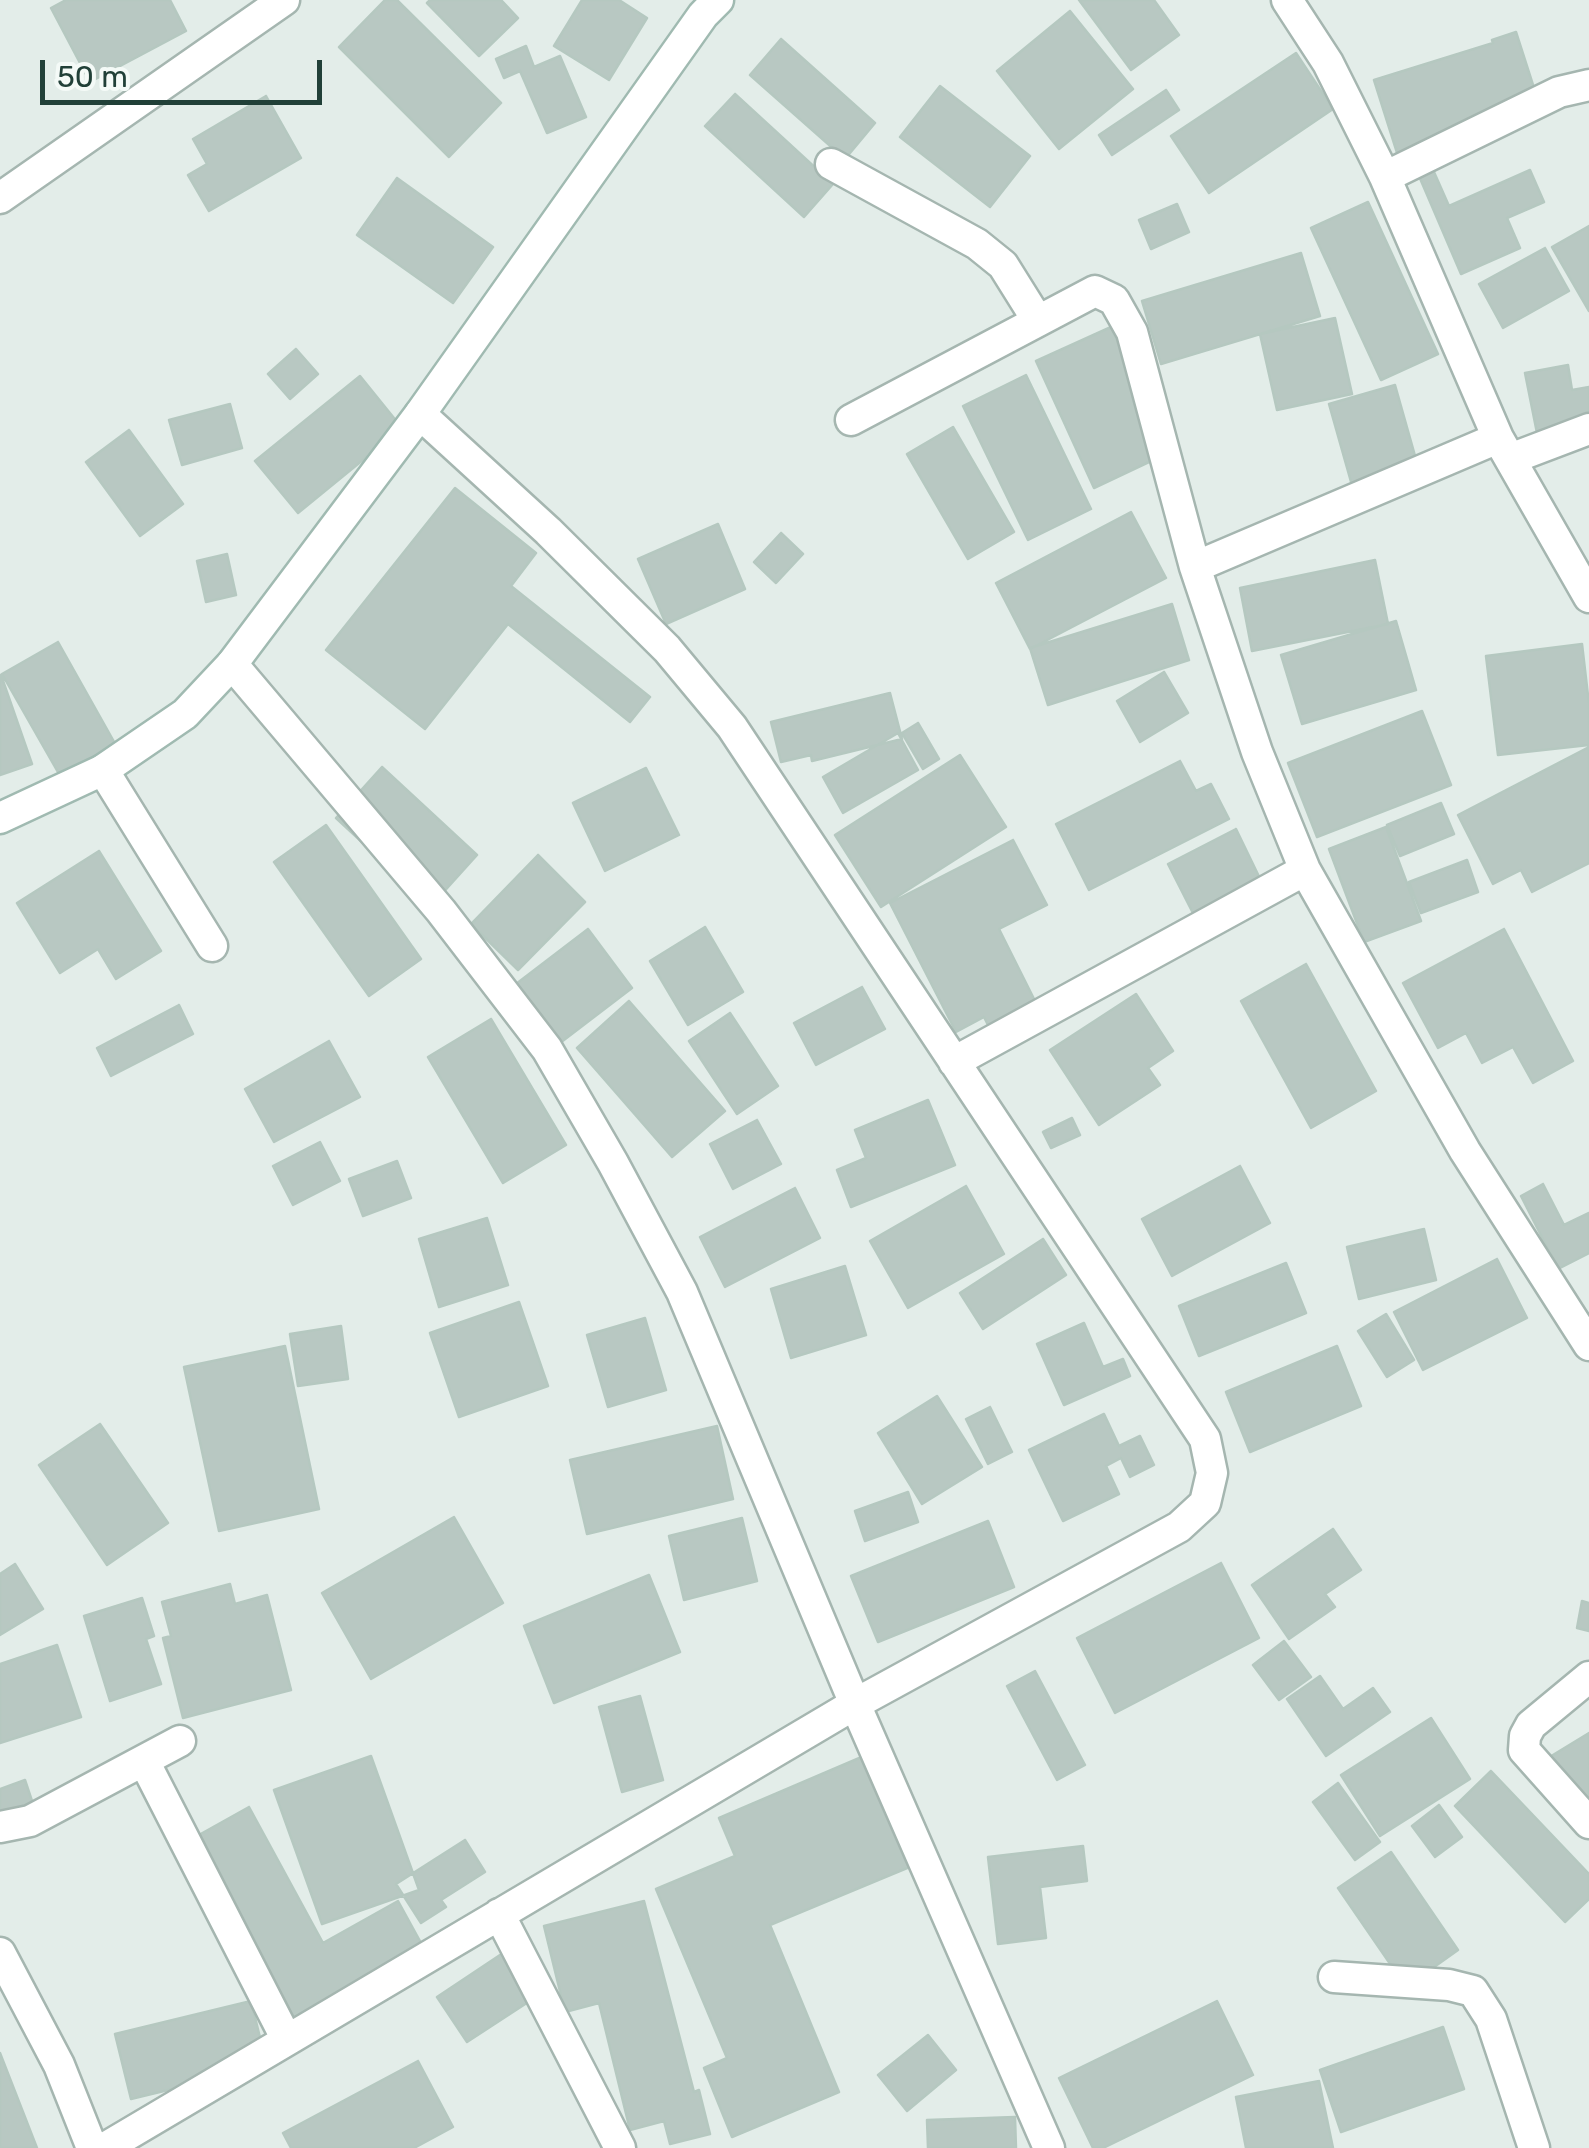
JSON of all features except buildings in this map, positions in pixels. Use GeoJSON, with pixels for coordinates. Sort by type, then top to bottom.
{"type":"FeatureCollection","features":[{"type":"Feature","properties":{"kind":"street"},"geometry":{"type":"LineString","coordinates":[[0,198],[284,0]]}},
{"type":"Feature","properties":{"kind":"street"},"geometry":{"type":"LineString","coordinates":[[0,818],[104,770],[185,714],[232,664],[420,414],[703,15],[718,0]]}},
{"type":"Feature","properties":{"kind":"street"},"geometry":{"type":"LineString","coordinates":[[1287,0],[1328,63],[1385,177],[1504,448],[1589,597]]}},
{"type":"Feature","properties":{"kind":"street"},"geometry":{"type":"LineString","coordinates":[[1385,177],[1559,92],[1589,85]]}},
{"type":"Feature","properties":{"kind":"street"},"geometry":{"type":"LineString","coordinates":[[831,164],[978,244],[1003,265],[1038,321]]}},
{"type":"Feature","properties":{"kind":"street"},"geometry":{"type":"LineString","coordinates":[[852,420],[1095,290],[1114,300],[1132,332],[1195,567],[1256,752],[1305,870],[1466,1151],[1589,1345]]}},
{"type":"Feature","properties":{"kind":"street"},"geometry":{"type":"LineString","coordinates":[[106,2148],[855,1704],[1178,1527],[1205,1503],[1212,1473],[1204,1439],[732,727],[667,649],[548,531],[420,414]]}},
{"type":"Feature","properties":{"kind":"street"},"geometry":{"type":"LineString","coordinates":[[1195,567],[1504,448],[1589,429]]}},
{"type":"Feature","properties":{"kind":"street"},"geometry":{"type":"LineString","coordinates":[[232,664],[440,911],[546,1049],[614,1163],[682,1292],[855,1704],[1049,2148]]}},
{"type":"Feature","properties":{"kind":"street"},"geometry":{"type":"LineString","coordinates":[[104,770],[212,946]]}},
{"type":"Feature","properties":{"kind":"street"},"geometry":{"type":"LineString","coordinates":[[954,1062],[1305,870]]}},
{"type":"Feature","properties":{"kind":"street"},"geometry":{"type":"LineString","coordinates":[[1589,1677],[1531,1725],[1524,1750],[1589,1823]]}},
{"type":"Feature","properties":{"kind":"street"},"geometry":{"type":"LineString","coordinates":[[0,1827],[30,1821],[180,1741]]}},
{"type":"Feature","properties":{"kind":"street"},"geometry":{"type":"LineString","coordinates":[[144,1760],[286,2040]]}},
{"type":"Feature","properties":{"kind":"street"},"geometry":{"type":"LineString","coordinates":[[499,1914],[620,2148]]}},
{"type":"Feature","properties":{"kind":"street"},"geometry":{"type":"LineString","coordinates":[[0,1953],[59,2065],[92,2148]]}},
{"type":"Feature","properties":{"kind":"street"},"geometry":{"type":"LineString","coordinates":[[1334,1977],[1449,1985],[1472,1991],[1491,2018],[1534,2148]]}}]}
